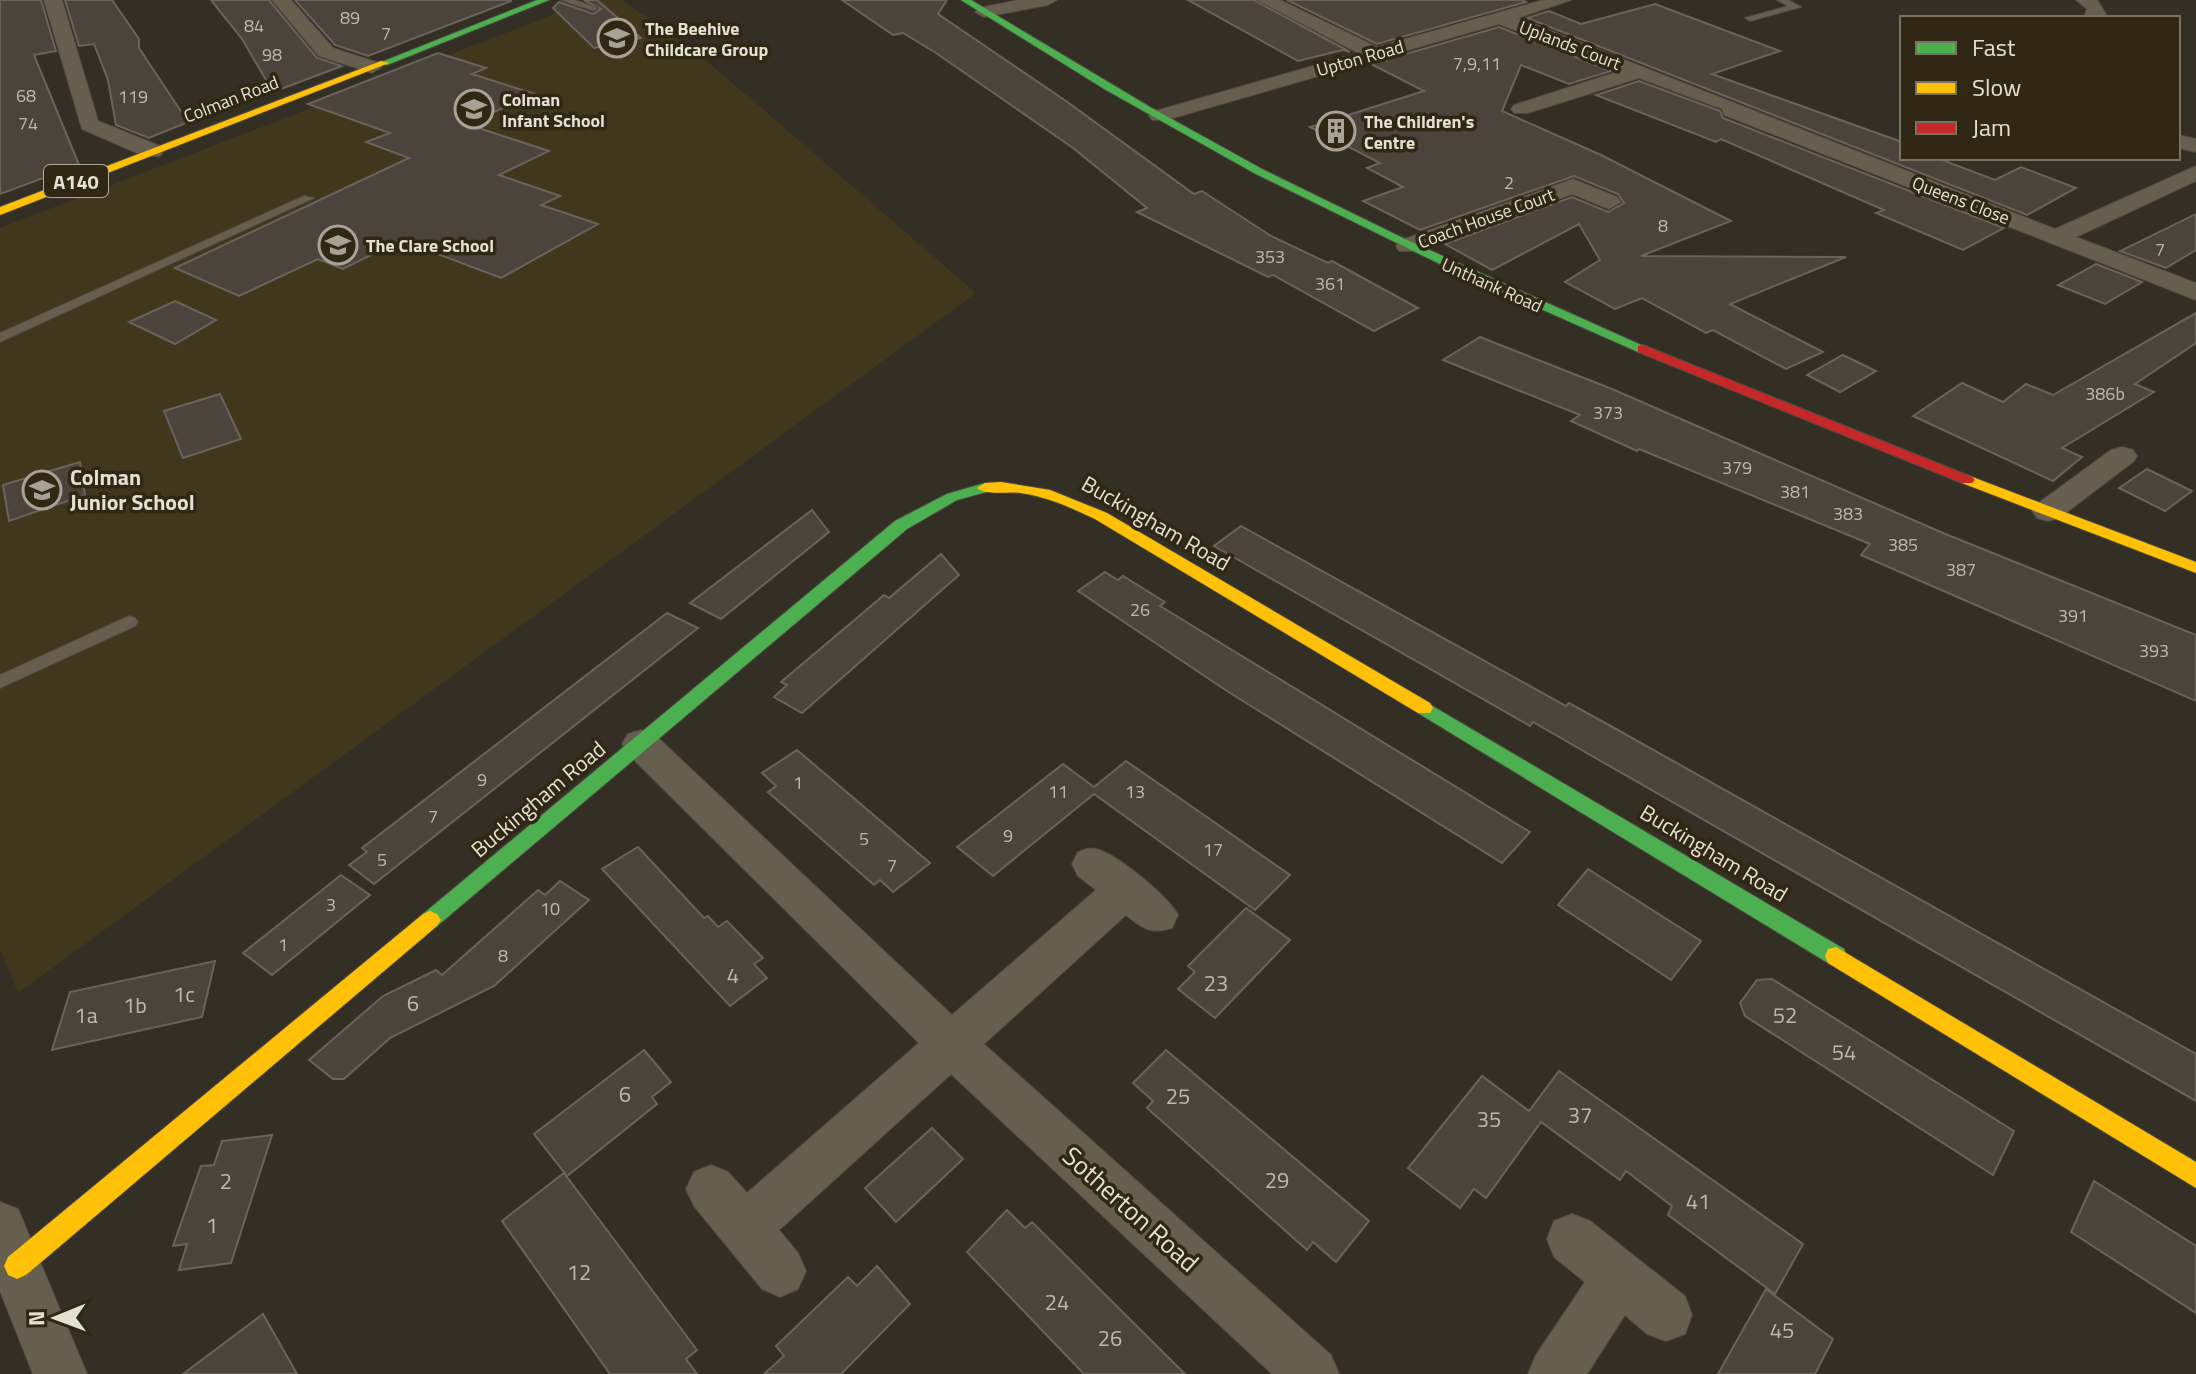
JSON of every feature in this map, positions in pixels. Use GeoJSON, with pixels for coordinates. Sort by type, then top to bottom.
{"type":"FeatureCollection","features":[{"type":"Feature","properties":{"kind":"main road","name":"Colman Road"},"geometry":{"type":"LineString","coordinates":[[0,211],[477,27],[499,15],[548,0]]}},
{"type":"Feature","properties":{"kind":"main road","name":"Unthank Road"},"geometry":{"type":"LineString","coordinates":[[965,0],[1052,58],[1408,246],[1717,381],[2196,568]]}},
{"type":"Feature","properties":{"kind":"main road","name":"Buckingham Road"},"geometry":{"type":"LineString","coordinates":[[9,1246],[641,744],[901,525],[936,502],[967,490],[998,486],[1033,488],[1066,498],[1101,516],[1659,847],[2196,1176]]}},
{"type":"Feature","properties":{"kind":"street"},"geometry":{"type":"LineString","coordinates":[[53,0],[89,125],[152,151]]}},
{"type":"Feature","properties":{"kind":"street"},"geometry":{"type":"LineString","coordinates":[[281,0],[326,52],[372,67]]}},
{"type":"Feature","properties":{"kind":"street"},"geometry":{"type":"LineString","coordinates":[[984,12],[1048,0]]}},
{"type":"Feature","properties":{"kind":"street"},"geometry":{"type":"LineString","coordinates":[[1266,0],[1374,53]]}},
{"type":"Feature","properties":{"kind":"street","name":"Upton Road"},"geometry":{"type":"LineString","coordinates":[[1159,116],[1558,0]]}},
{"type":"Feature","properties":{"kind":"street"},"geometry":{"type":"LineString","coordinates":[[2085,0],[2095,7],[2095,16]]}},
{"type":"Feature","properties":{"kind":"street","name":"Uplands Court"},"geometry":{"type":"LineString","coordinates":[[1500,18],[1730,109]]}},
{"type":"Feature","properties":{"kind":"street","name":"Uplands Court"},"geometry":{"type":"LineString","coordinates":[[1521,109],[1640,71]]}},
{"type":"Feature","properties":{"kind":"street","name":"Queens Close"},"geometry":{"type":"LineString","coordinates":[[1730,109],[2196,292]]}},
{"type":"Feature","properties":{"kind":"street"},"geometry":{"type":"LineString","coordinates":[[2056,237],[2196,173]]}},
{"type":"Feature","properties":{"kind":"street","name":"Coach House Court"},"geometry":{"type":"LineString","coordinates":[[1408,246],[1573,186],[1609,202]]}},
{"type":"Feature","properties":{"kind":"street"},"geometry":{"type":"LineString","coordinates":[[2048,511],[2122,456]]}},
{"type":"Feature","properties":{"kind":"street","name":"Sotherton Road"},"geometry":{"type":"LineString","coordinates":[[641,744],[950,1043],[1312,1374]]}},
{"type":"Feature","properties":{"kind":"street"},"geometry":{"type":"LineString","coordinates":[[744,1228],[950,1043],[1141,903],[1092,864]]}},
{"type":"Feature","properties":{"kind":"street"},"geometry":{"type":"LineString","coordinates":[[711,1189],[780,1271]]}},
{"type":"Feature","properties":{"kind":"street"},"geometry":{"type":"LineString","coordinates":[[1572,1239],[1666,1315]]}},
{"type":"Feature","properties":{"kind":"street"},"geometry":{"type":"LineString","coordinates":[[9,1246],[60,1374]]}},
{"type":"Feature","properties":{"kind":"street"},"geometry":{"type":"LineString","coordinates":[[1555,1374],[1619,1277]]}},
{"type":"Feature","properties":{"kind":"lane"},"geometry":{"type":"LineString","coordinates":[[565,0],[594,8]]}},
{"type":"Feature","properties":{"kind":"lane"},"geometry":{"type":"LineString","coordinates":[[1750,18],[1797,7],[1781,0]]}},
{"type":"Feature","properties":{"kind":"lane"},"geometry":{"type":"LineString","coordinates":[[0,338],[308,198]]}},
{"type":"Feature","properties":{"kind":"lane"},"geometry":{"type":"LineString","coordinates":[[0,682],[129,622]]}},
{"type":"Feature","properties":{"kind":"shaded area"},"geometry":{"type":"Polygon","coordinates":[[[582,0],[622,0],[701,56],[976,293],[18,993],[0,949],[0,228],[542,19],[582,0]]]}},
{"type":"Feature","properties":{"kind":"building"},"geometry":{"type":"Polygon","coordinates":[[[0,0],[41,0],[56,51],[34,55],[79,165],[0,194],[0,0]]]}},
{"type":"Feature","properties":{"kind":"building"},"geometry":{"type":"Polygon","coordinates":[[[65,0],[112,0],[139,39],[139,48],[188,122],[149,138],[116,125],[108,80],[94,44],[79,46],[65,0]]]}},
{"type":"Feature","properties":{"kind":"building"},"geometry":{"type":"Polygon","coordinates":[[[211,0],[269,0],[317,58],[342,66],[273,92],[242,39],[211,0]]]}},
{"type":"Feature","properties":{"kind":"building"},"geometry":{"type":"Polygon","coordinates":[[[295,0],[511,1],[368,56],[335,45],[295,0]]]}},
{"type":"Feature","properties":{"kind":"building"},"geometry":{"type":"Polygon","coordinates":[[[584,0],[597,0],[641,38],[594,48],[553,8],[559,2],[593,14],[601,9],[584,0]]]}},
{"type":"Feature","properties":{"kind":"building"},"geometry":{"type":"Polygon","coordinates":[[[842,0],[947,0],[938,14],[1066,101],[1194,194],[1202,191],[1271,236],[1328,263],[1332,261],[1418,308],[1374,331],[1273,275],[1268,277],[1137,212],[1147,208],[1073,148],[936,53],[903,33],[893,35],[842,0]]]}},
{"type":"Feature","properties":{"kind":"building"},"geometry":{"type":"Polygon","coordinates":[[[1188,0],[1254,0],[1350,52],[1343,50],[1298,61],[1188,0]]]}},
{"type":"Feature","properties":{"kind":"building"},"geometry":{"type":"Polygon","coordinates":[[[1287,0],[1522,0],[1526,2],[1377,44],[1287,0]]]}},
{"type":"Feature","properties":{"kind":"building"},"geometry":{"type":"Polygon","coordinates":[[[1655,4],[1780,51],[1712,74],[1900,141],[1900,160],[1942,160],[1995,180],[2021,167],[2076,188],[2027,215],[1527,18],[1549,11],[1581,24],[1655,4]]]}},
{"type":"Feature","properties":{"kind":"building"},"geometry":{"type":"Polygon","coordinates":[[[1499,27],[1611,71],[1569,84],[1521,65],[1502,111],[1601,155],[1731,221],[1641,256],[1846,257],[1730,304],[1823,352],[1786,369],[1713,330],[1706,333],[1642,298],[1615,309],[1565,282],[1600,260],[1579,224],[1492,270],[1445,244],[1572,197],[1608,212],[1624,203],[1618,194],[1574,176],[1420,230],[1363,201],[1403,187],[1367,168],[1380,163],[1310,127],[1424,91],[1371,64],[1499,27]]]}},
{"type":"Feature","properties":{"kind":"building"},"geometry":{"type":"Polygon","coordinates":[[[438,53],[486,68],[472,74],[535,94],[466,124],[549,151],[499,175],[560,196],[541,205],[598,224],[501,278],[401,240],[343,269],[318,259],[239,296],[175,268],[409,158],[366,142],[390,133],[308,104],[438,53]]]}},
{"type":"Feature","properties":{"kind":"building"},"geometry":{"type":"Polygon","coordinates":[[[1639,81],[1720,111],[1723,118],[2004,228],[1963,250],[1876,213],[1884,210],[1721,139],[1716,142],[1596,95],[1639,81]]]}},
{"type":"Feature","properties":{"kind":"building"},"geometry":{"type":"Polygon","coordinates":[[[2196,214],[2196,250],[2166,268],[2120,251],[2196,214]]]}},
{"type":"Feature","properties":{"kind":"building"},"geometry":{"type":"Polygon","coordinates":[[[2096,264],[2142,282],[2105,304],[2058,285],[2096,264]]]}},
{"type":"Feature","properties":{"kind":"building"},"geometry":{"type":"Polygon","coordinates":[[[175,301],[216,320],[175,344],[129,322],[175,301]]]}},
{"type":"Feature","properties":{"kind":"building"},"geometry":{"type":"Polygon","coordinates":[[[2196,313],[2196,343],[2135,384],[2154,392],[2062,448],[2082,457],[2053,481],[1913,416],[1962,383],[2003,402],[2026,384],[2053,395],[2196,313]]]}},
{"type":"Feature","properties":{"kind":"building"},"geometry":{"type":"Polygon","coordinates":[[[1480,337],[1612,389],[1943,533],[2196,635],[2196,701],[1861,555],[1870,544],[1639,449],[1637,451],[1571,421],[1580,415],[1443,360],[1480,337]]]}},
{"type":"Feature","properties":{"kind":"building"},"geometry":{"type":"Polygon","coordinates":[[[1843,355],[1876,371],[1840,392],[1807,375],[1843,355]]]}},
{"type":"Feature","properties":{"kind":"building"},"geometry":{"type":"Polygon","coordinates":[[[220,394],[241,439],[183,458],[164,411],[220,394]]]}},
{"type":"Feature","properties":{"kind":"building","name":"Colman Junior School"},"geometry":{"type":"Polygon","coordinates":[[[80,462],[85,495],[9,521],[3,485],[80,462]]]}},
{"type":"Feature","properties":{"kind":"building"},"geometry":{"type":"Polygon","coordinates":[[[2147,469],[2192,491],[2165,511],[2119,488],[2147,469]]]}},
{"type":"Feature","properties":{"kind":"building"},"geometry":{"type":"Polygon","coordinates":[[[812,510],[829,532],[721,619],[690,603],[812,510]]]}},
{"type":"Feature","properties":{"kind":"building"},"geometry":{"type":"Polygon","coordinates":[[[1241,526],[1566,706],[1569,703],[2196,1054],[2196,1101],[1533,722],[1530,726],[1214,546],[1241,526]]]}},
{"type":"Feature","properties":{"kind":"building"},"geometry":{"type":"Polygon","coordinates":[[[941,554],[959,575],[802,713],[774,697],[787,685],[781,682],[884,595],[889,598],[941,554]]]}},
{"type":"Feature","properties":{"kind":"building"},"geometry":{"type":"Polygon","coordinates":[[[1105,572],[1118,580],[1123,576],[1165,602],[1160,606],[1530,832],[1502,863],[1227,691],[1078,591],[1105,572]]]}},
{"type":"Feature","properties":{"kind":"building"},"geometry":{"type":"Polygon","coordinates":[[[667,613],[698,628],[374,884],[349,865],[367,852],[362,848],[667,613]]]}},
{"type":"Feature","properties":{"kind":"building"},"geometry":{"type":"Polygon","coordinates":[[[797,750],[930,863],[893,892],[880,880],[874,885],[768,792],[776,786],[762,773],[797,750]]]}},
{"type":"Feature","properties":{"kind":"building"},"geometry":{"type":"Polygon","coordinates":[[[1126,761],[1290,875],[1255,910],[1094,794],[993,876],[957,847],[1063,764],[1094,787],[1126,761]]]}},
{"type":"Feature","properties":{"kind":"building"},"geometry":{"type":"Polygon","coordinates":[[[638,847],[704,918],[708,916],[718,927],[727,921],[763,958],[754,964],[767,978],[730,1006],[602,869],[638,847]]]}},
{"type":"Feature","properties":{"kind":"building"},"geometry":{"type":"Polygon","coordinates":[[[1588,869],[1701,941],[1671,980],[1558,905],[1588,869]]]}},
{"type":"Feature","properties":{"kind":"building"},"geometry":{"type":"Polygon","coordinates":[[[341,875],[370,895],[272,975],[243,953],[341,875]]]}},
{"type":"Feature","properties":{"kind":"building"},"geometry":{"type":"Polygon","coordinates":[[[560,881],[589,900],[494,986],[390,1038],[344,1079],[333,1079],[309,1060],[383,996],[436,970],[442,975],[538,890],[545,895],[560,881]]]}},
{"type":"Feature","properties":{"kind":"building"},"geometry":{"type":"Polygon","coordinates":[[[1246,908],[1290,940],[1215,1018],[1178,989],[1195,972],[1188,966],[1246,908]]]}},
{"type":"Feature","properties":{"kind":"building"},"geometry":{"type":"Polygon","coordinates":[[[215,961],[202,1017],[52,1050],[70,992],[215,961]]]}},
{"type":"Feature","properties":{"kind":"building"},"geometry":{"type":"Polygon","coordinates":[[[1772,979],[2014,1131],[1993,1175],[1745,1016],[1740,1003],[1757,980],[1772,979]]]}},
{"type":"Feature","properties":{"kind":"building"},"geometry":{"type":"Polygon","coordinates":[[[644,1050],[671,1082],[652,1097],[657,1104],[567,1176],[534,1134],[644,1050]]]}},
{"type":"Feature","properties":{"kind":"building"},"geometry":{"type":"Polygon","coordinates":[[[1166,1050],[1369,1221],[1336,1262],[1313,1242],[1307,1250],[1147,1108],[1153,1101],[1133,1083],[1166,1050]]]}},
{"type":"Feature","properties":{"kind":"building"},"geometry":{"type":"Polygon","coordinates":[[[1559,1071],[1803,1244],[1775,1294],[1668,1215],[1672,1206],[1626,1171],[1620,1180],[1541,1122],[1486,1198],[1474,1189],[1460,1208],[1408,1168],[1482,1076],[1529,1111],[1559,1071]]]}},
{"type":"Feature","properties":{"kind":"building"},"geometry":{"type":"Polygon","coordinates":[[[932,1128],[963,1159],[896,1222],[865,1188],[932,1128]]]}},
{"type":"Feature","properties":{"kind":"building"},"geometry":{"type":"Polygon","coordinates":[[[272,1135],[231,1263],[179,1270],[187,1244],[173,1246],[201,1166],[214,1165],[222,1141],[272,1135]]]}},
{"type":"Feature","properties":{"kind":"building"},"geometry":{"type":"Polygon","coordinates":[[[564,1173],[697,1350],[686,1359],[697,1374],[610,1374],[502,1221],[564,1173]]]}},
{"type":"Feature","properties":{"kind":"building"},"geometry":{"type":"Polygon","coordinates":[[[2094,1181],[2196,1246],[2196,1313],[2071,1232],[2094,1181]]]}},
{"type":"Feature","properties":{"kind":"building"},"geometry":{"type":"Polygon","coordinates":[[[1007,1210],[1025,1228],[1032,1222],[1185,1374],[1084,1374],[967,1252],[1007,1210]]]}},
{"type":"Feature","properties":{"kind":"building"},"geometry":{"type":"Polygon","coordinates":[[[877,1266],[910,1304],[841,1374],[764,1374],[784,1356],[776,1346],[848,1277],[857,1286],[877,1266]]]}},
{"type":"Feature","properties":{"kind":"building"},"geometry":{"type":"Polygon","coordinates":[[[1766,1289],[1833,1339],[1815,1374],[1718,1374],[1766,1289]]]}},
{"type":"Feature","properties":{"kind":"building"},"geometry":{"type":"Polygon","coordinates":[[[263,1314],[297,1374],[183,1374],[263,1314]]]}},
{"type":"Feature","properties":{"kind":"traffic: fast"},"geometry":{"type":"LineString","coordinates":[[384,63],[545,0]]}},
{"type":"Feature","properties":{"kind":"traffic: fast"},"geometry":{"type":"LineString","coordinates":[[965,0],[1147,109],[1258,171],[1449,264],[1643,349]]}},
{"type":"Feature","properties":{"kind":"traffic: fast"},"geometry":{"type":"LineString","coordinates":[[430,920],[901,525],[952,497],[985,488]]}},
{"type":"Feature","properties":{"kind":"traffic: fast"},"geometry":{"type":"LineString","coordinates":[[1424,708],[1836,956]]}},
{"type":"Feature","properties":{"kind":"traffic: slow"},"geometry":{"type":"LineString","coordinates":[[0,211],[384,63]]}},
{"type":"Feature","properties":{"kind":"traffic: slow"},"geometry":{"type":"LineString","coordinates":[[1967,480],[2196,568]]}},
{"type":"Feature","properties":{"kind":"traffic: slow"},"geometry":{"type":"LineString","coordinates":[[985,488],[1016,488],[1045,493],[1101,516],[1424,708]]}},
{"type":"Feature","properties":{"kind":"traffic: slow"},"geometry":{"type":"LineString","coordinates":[[17,1266],[430,920]]}},
{"type":"Feature","properties":{"kind":"traffic: slow"},"geometry":{"type":"LineString","coordinates":[[1836,956],[2196,1176]]}},
{"type":"Feature","properties":{"kind":"traffic: jam"},"geometry":{"type":"LineString","coordinates":[[1643,349],[1967,480]]}},
{"type":"Feature","properties":{"kind":"place","name":"The Beehive Childcare Group"},"geometry":{"type":"Point","coordinates":[617,38]}},
{"type":"Feature","properties":{"kind":"place","name":"Colman Infant School"},"geometry":{"type":"Point","coordinates":[474,109]}},
{"type":"Feature","properties":{"kind":"place","name":"The Children's Centre"},"geometry":{"type":"Point","coordinates":[1336,131]}},
{"type":"Feature","properties":{"kind":"place","name":"The Clare School"},"geometry":{"type":"Point","coordinates":[338,245]}},
{"type":"Feature","properties":{"kind":"place","name":"Colman Junior School"},"geometry":{"type":"Point","coordinates":[42,490]}}]}
